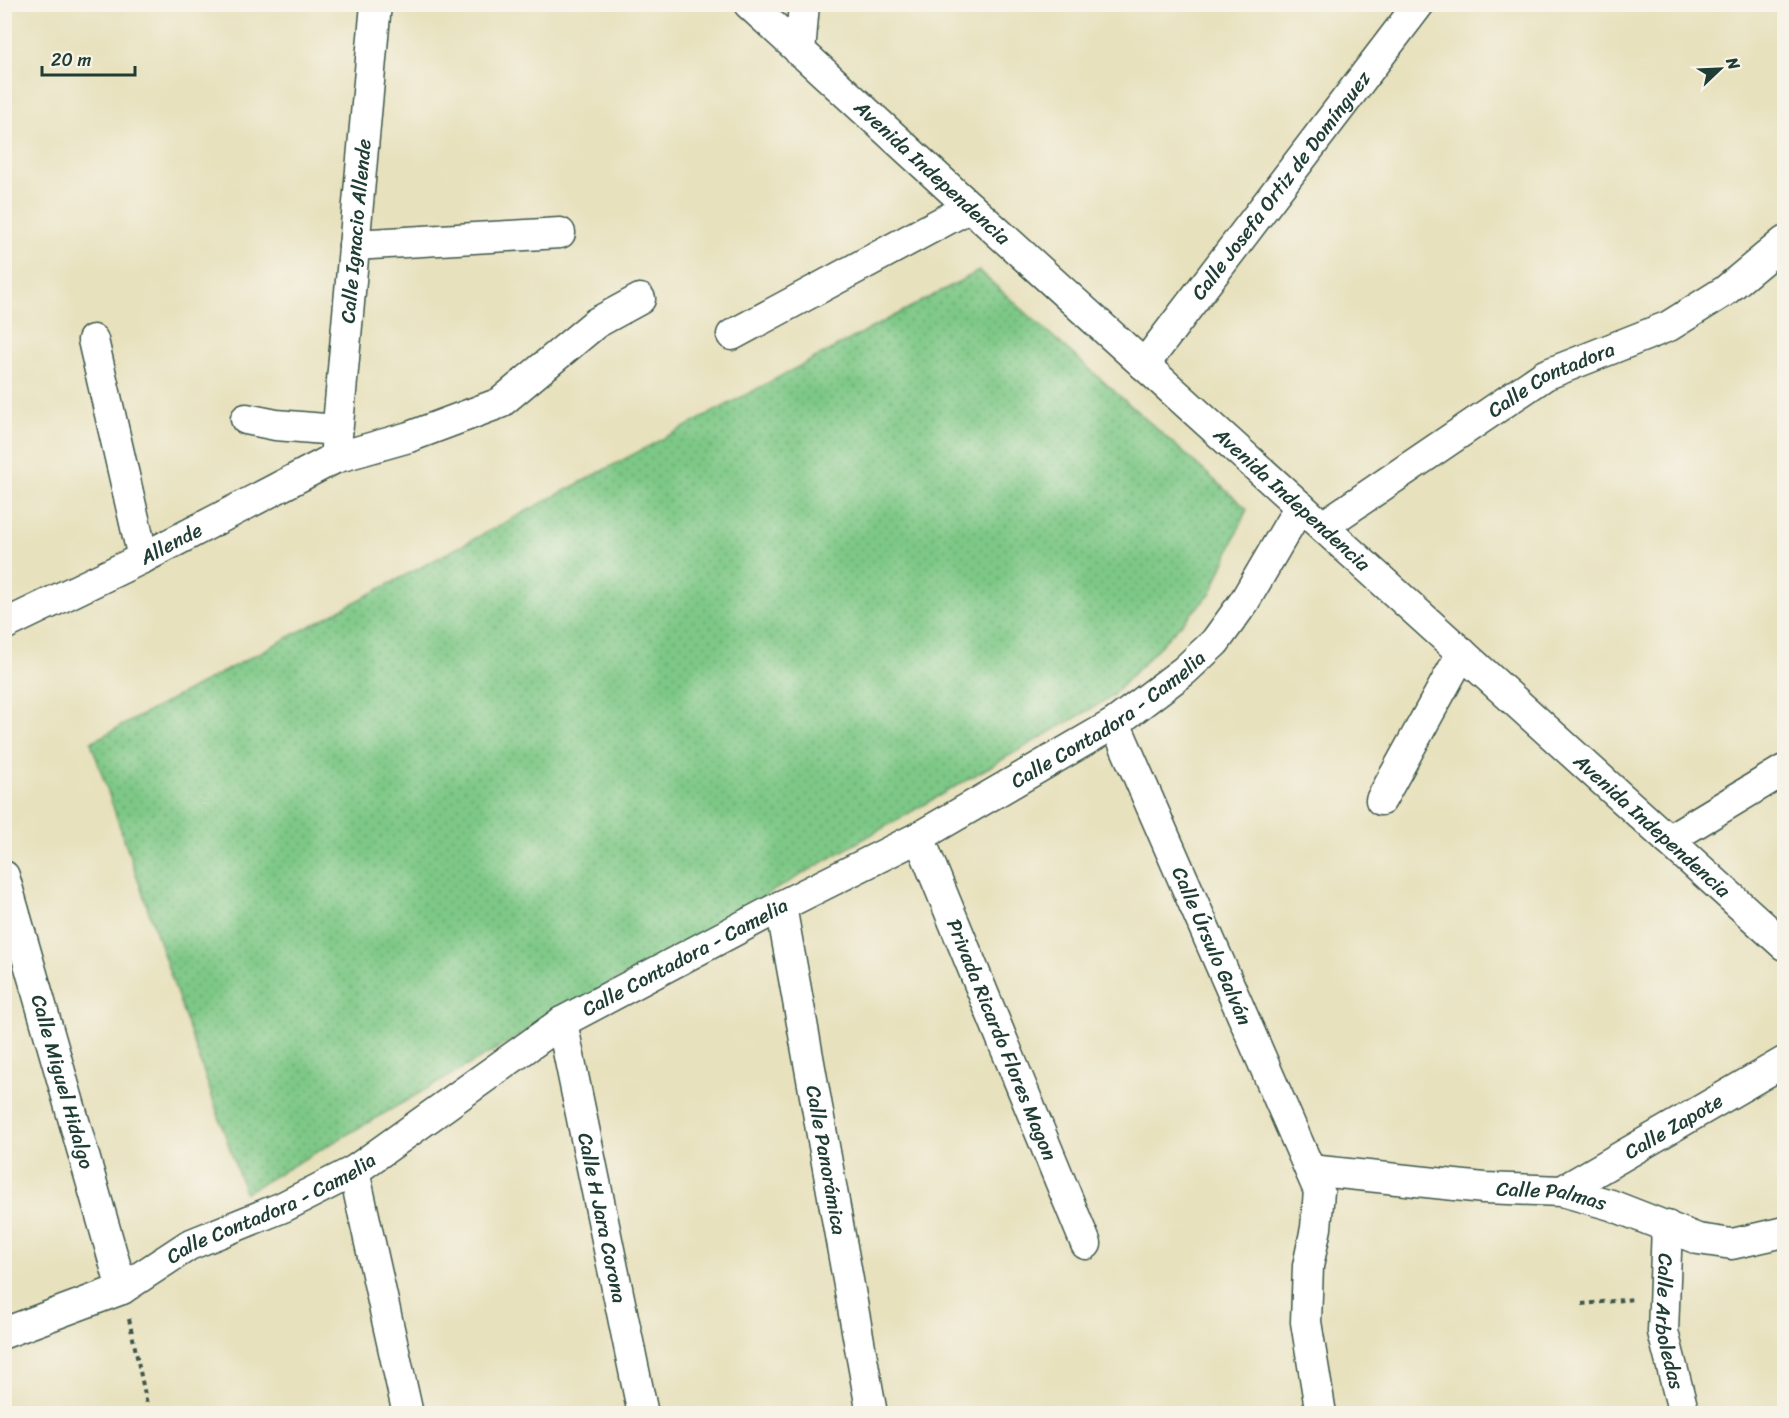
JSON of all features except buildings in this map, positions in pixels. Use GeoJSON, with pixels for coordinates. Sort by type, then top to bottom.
{"type":"FeatureCollection","features":[{"type":"Feature","properties":{"kind":"street","name":"Calle Ignacio Allende"},"geometry":{"type":"LineString","coordinates":[[336,444],[376,4]]}},
{"type":"Feature","properties":{"kind":"street","name":"Avenida Independencia"},"geometry":{"type":"LineString","coordinates":[[749,4],[1785,945]]}},
{"type":"Feature","properties":{"kind":"street"},"geometry":{"type":"LineString","coordinates":[[800,52],[804,4]]}},
{"type":"Feature","properties":{"kind":"street","name":"Calle Josefa Ortiz de Domínguez"},"geometry":{"type":"LineString","coordinates":[[1144,365],[1419,4]]}},
{"type":"Feature","properties":{"kind":"street"},"geometry":{"type":"LineString","coordinates":[[732,335],[970,207]]}},
{"type":"Feature","properties":{"kind":"street"},"geometry":{"type":"LineString","coordinates":[[354,244],[560,233]]}},
{"type":"Feature","properties":{"kind":"street","name":"Calle Contadora"},"geometry":{"type":"LineString","coordinates":[[1323,526],[1545,375],[1669,326],[1725,291],[1785,242]]}},
{"type":"Feature","properties":{"kind":"street"},"geometry":{"type":"LineString","coordinates":[[246,420],[276,425],[336,444],[409,437],[500,403],[596,323],[640,300]]}},
{"type":"Feature","properties":{"kind":"street"},"geometry":{"type":"LineString","coordinates":[[93,340],[143,558]]}},
{"type":"Feature","properties":{"kind":"street","name":"Allende"},"geometry":{"type":"LineString","coordinates":[[4,625],[143,558],[336,444]]}},
{"type":"Feature","properties":{"kind":"street","name":"Calle Contadora - Camelia"},"geometry":{"type":"LineString","coordinates":[[4,1333],[123,1288],[189,1245],[283,1207],[354,1171],[562,1022],[781,906],[919,837],[1115,723],[1184,671],[1215,642],[1244,602],[1300,506]]}},
{"type":"Feature","properties":{"kind":"street"},"geometry":{"type":"LineString","coordinates":[[1381,800],[1462,652]]}},
{"type":"Feature","properties":{"kind":"street","name":"Calle Úrsulo Galván"},"geometry":{"type":"LineString","coordinates":[[1115,723],[1319,1191],[1316,1228],[1308,1266],[1306,1322],[1321,1413]]}},
{"type":"Feature","properties":{"kind":"street"},"geometry":{"type":"LineString","coordinates":[[1668,840],[1785,770]]}},
{"type":"Feature","properties":{"kind":"street","name":"Privada Ricardo Flores Magon"},"geometry":{"type":"LineString","coordinates":[[919,837],[1086,1244]]}},
{"type":"Feature","properties":{"kind":"street","name":"Calle Miguel Hidalgo"},"geometry":{"type":"LineString","coordinates":[[4,876],[123,1288]]}},
{"type":"Feature","properties":{"kind":"street","name":"Calle Panorámica"},"geometry":{"type":"LineString","coordinates":[[781,906],[872,1413]]}},
{"type":"Feature","properties":{"kind":"street","name":"Calle H Jara Corona"},"geometry":{"type":"LineString","coordinates":[[562,1022],[643,1413]]}},
{"type":"Feature","properties":{"kind":"street","name":"Calle Zapote"},"geometry":{"type":"LineString","coordinates":[[1562,1191],[1785,1062]]}},
{"type":"Feature","properties":{"kind":"street","name":"Calle Palmas"},"geometry":{"type":"LineString","coordinates":[[1310,1170],[1484,1188],[1562,1191],[1611,1204],[1698,1239],[1732,1244],[1785,1232]]}},
{"type":"Feature","properties":{"kind":"street"},"geometry":{"type":"LineString","coordinates":[[354,1171],[408,1413]]}},
{"type":"Feature","properties":{"kind":"street","name":"Calle Arboledas"},"geometry":{"type":"LineString","coordinates":[[1667,1226],[1663,1332],[1683,1413]]}},
{"type":"Feature","properties":{"kind":"path"},"geometry":{"type":"LineString","coordinates":[[123,1288],[149,1413]]}},
{"type":"Feature","properties":{"kind":"path"},"geometry":{"type":"LineString","coordinates":[[1582,1304],[1665,1296]]}},
{"type":"Feature","properties":{"kind":"green space"},"geometry":{"type":"Polygon","coordinates":[[[979,271],[1247,509],[1211,593],[1110,698],[245,1193],[91,742],[979,271]]]}}]}
